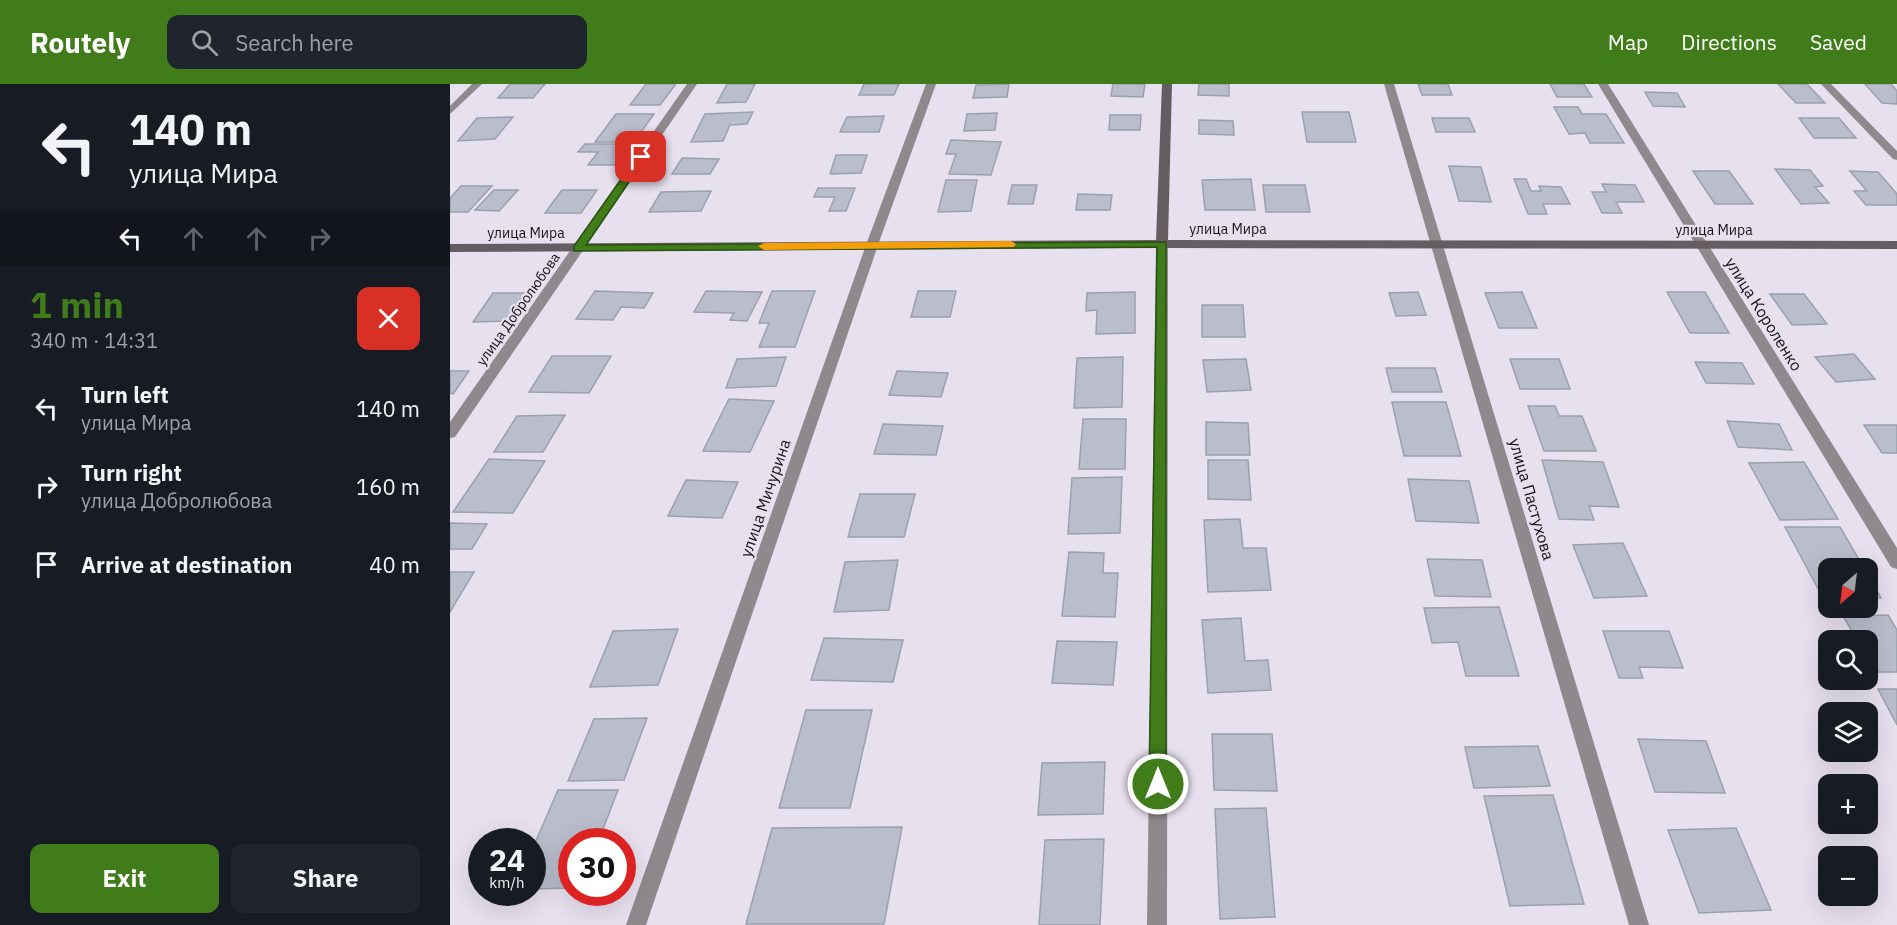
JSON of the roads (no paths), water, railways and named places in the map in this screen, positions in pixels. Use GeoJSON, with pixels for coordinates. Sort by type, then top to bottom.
{"type":"FeatureCollection","features":[{"type":"Feature","properties":{"kind":"main road"},"geometry":{"type":"LineString","coordinates":[[1162,244],[1167,84]]}},
{"type":"Feature","properties":{"kind":"main road","name":"улица Мира"},"geometry":{"type":"LineString","coordinates":[[450,248],[1162,244],[1897,246]]}},
{"type":"Feature","properties":{"kind":"street"},"geometry":{"type":"LineString","coordinates":[[450,111],[477,84]]}},
{"type":"Feature","properties":{"kind":"street","name":"улица Добролюбова"},"geometry":{"type":"LineString","coordinates":[[450,433],[692,84]]}},
{"type":"Feature","properties":{"kind":"street","name":"улица Мичурина"},"geometry":{"type":"LineString","coordinates":[[636,925],[872,245],[931,84]]}},
{"type":"Feature","properties":{"kind":"street","name":"улица Пастухова"},"geometry":{"type":"LineString","coordinates":[[1389,84],[1639,925]]}},
{"type":"Feature","properties":{"kind":"street","name":"улица Короленко"},"geometry":{"type":"LineString","coordinates":[[1603,84],[1897,562]]}},
{"type":"Feature","properties":{"kind":"street"},"geometry":{"type":"LineString","coordinates":[[1826,84],[1897,157]]}},
{"type":"Feature","properties":{"kind":"street"},"geometry":{"type":"LineString","coordinates":[[1157,925],[1162,244]]}}]}
